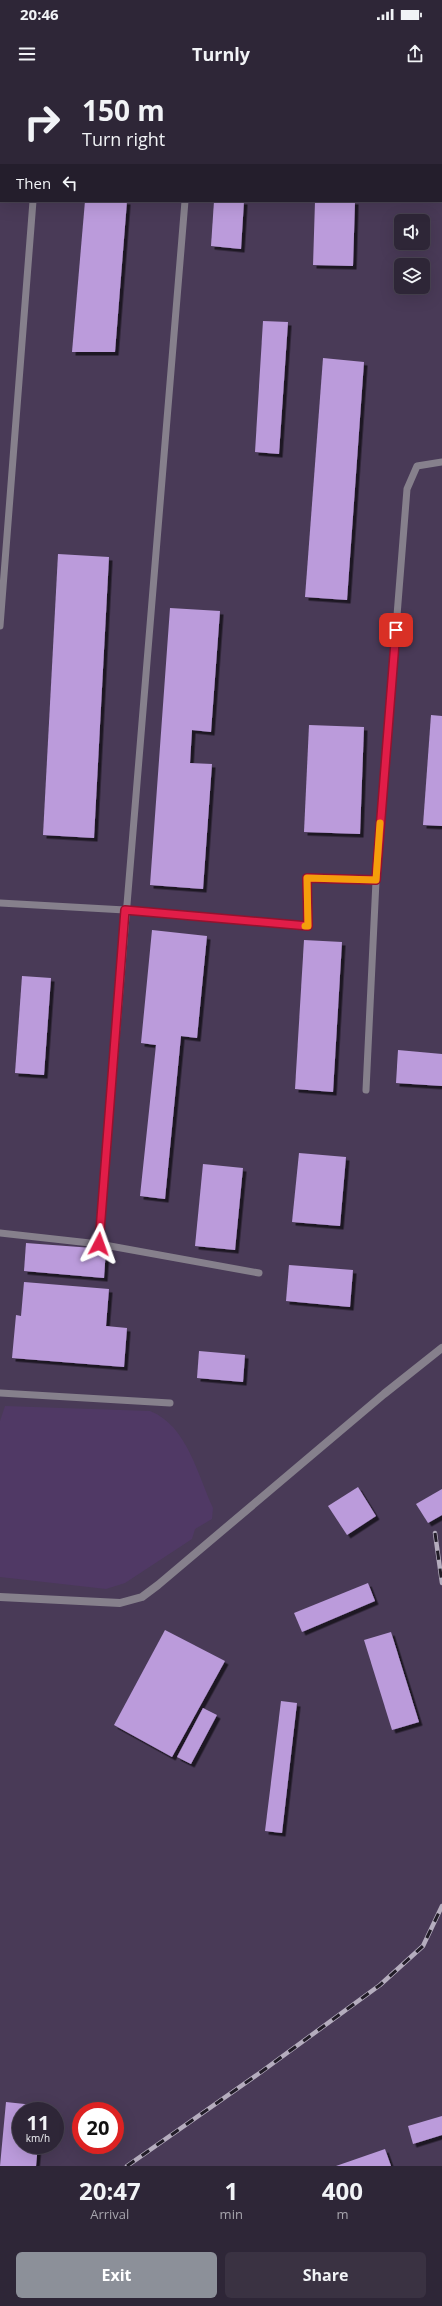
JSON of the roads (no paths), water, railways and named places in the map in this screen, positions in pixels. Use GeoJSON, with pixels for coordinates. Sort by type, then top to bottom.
{"type":"FeatureCollection","features":[{"type":"Feature","properties":{"kind":"street"},"geometry":{"type":"LineString","coordinates":[[0,1597],[120,1603],[142,1597],[384,1394],[442,1348]]}},
{"type":"Feature","properties":{"kind":"lane"},"geometry":{"type":"LineString","coordinates":[[0,626],[33,202]]}},
{"type":"Feature","properties":{"kind":"lane"},"geometry":{"type":"LineString","coordinates":[[99,1244],[125,910],[185,202]]}},
{"type":"Feature","properties":{"kind":"lane"},"geometry":{"type":"LineString","coordinates":[[366,1090],[376,880],[407,489],[417,466],[442,462]]}},
{"type":"Feature","properties":{"kind":"lane"},"geometry":{"type":"LineString","coordinates":[[0,903],[125,910],[308,926],[307,878],[376,880]]}},
{"type":"Feature","properties":{"kind":"lane"},"geometry":{"type":"LineString","coordinates":[[0,1234],[99,1244],[259,1273]]}},
{"type":"Feature","properties":{"kind":"lane"},"geometry":{"type":"LineString","coordinates":[[0,1393],[170,1403]]}},
{"type":"Feature","properties":{"kind":"railway"},"geometry":{"type":"LineString","coordinates":[[435,1533],[442,1583]]}},
{"type":"Feature","properties":{"kind":"railway"},"geometry":{"type":"LineString","coordinates":[[127,2166],[261,2072],[380,1985],[423,1946],[442,1906]]}}]}
